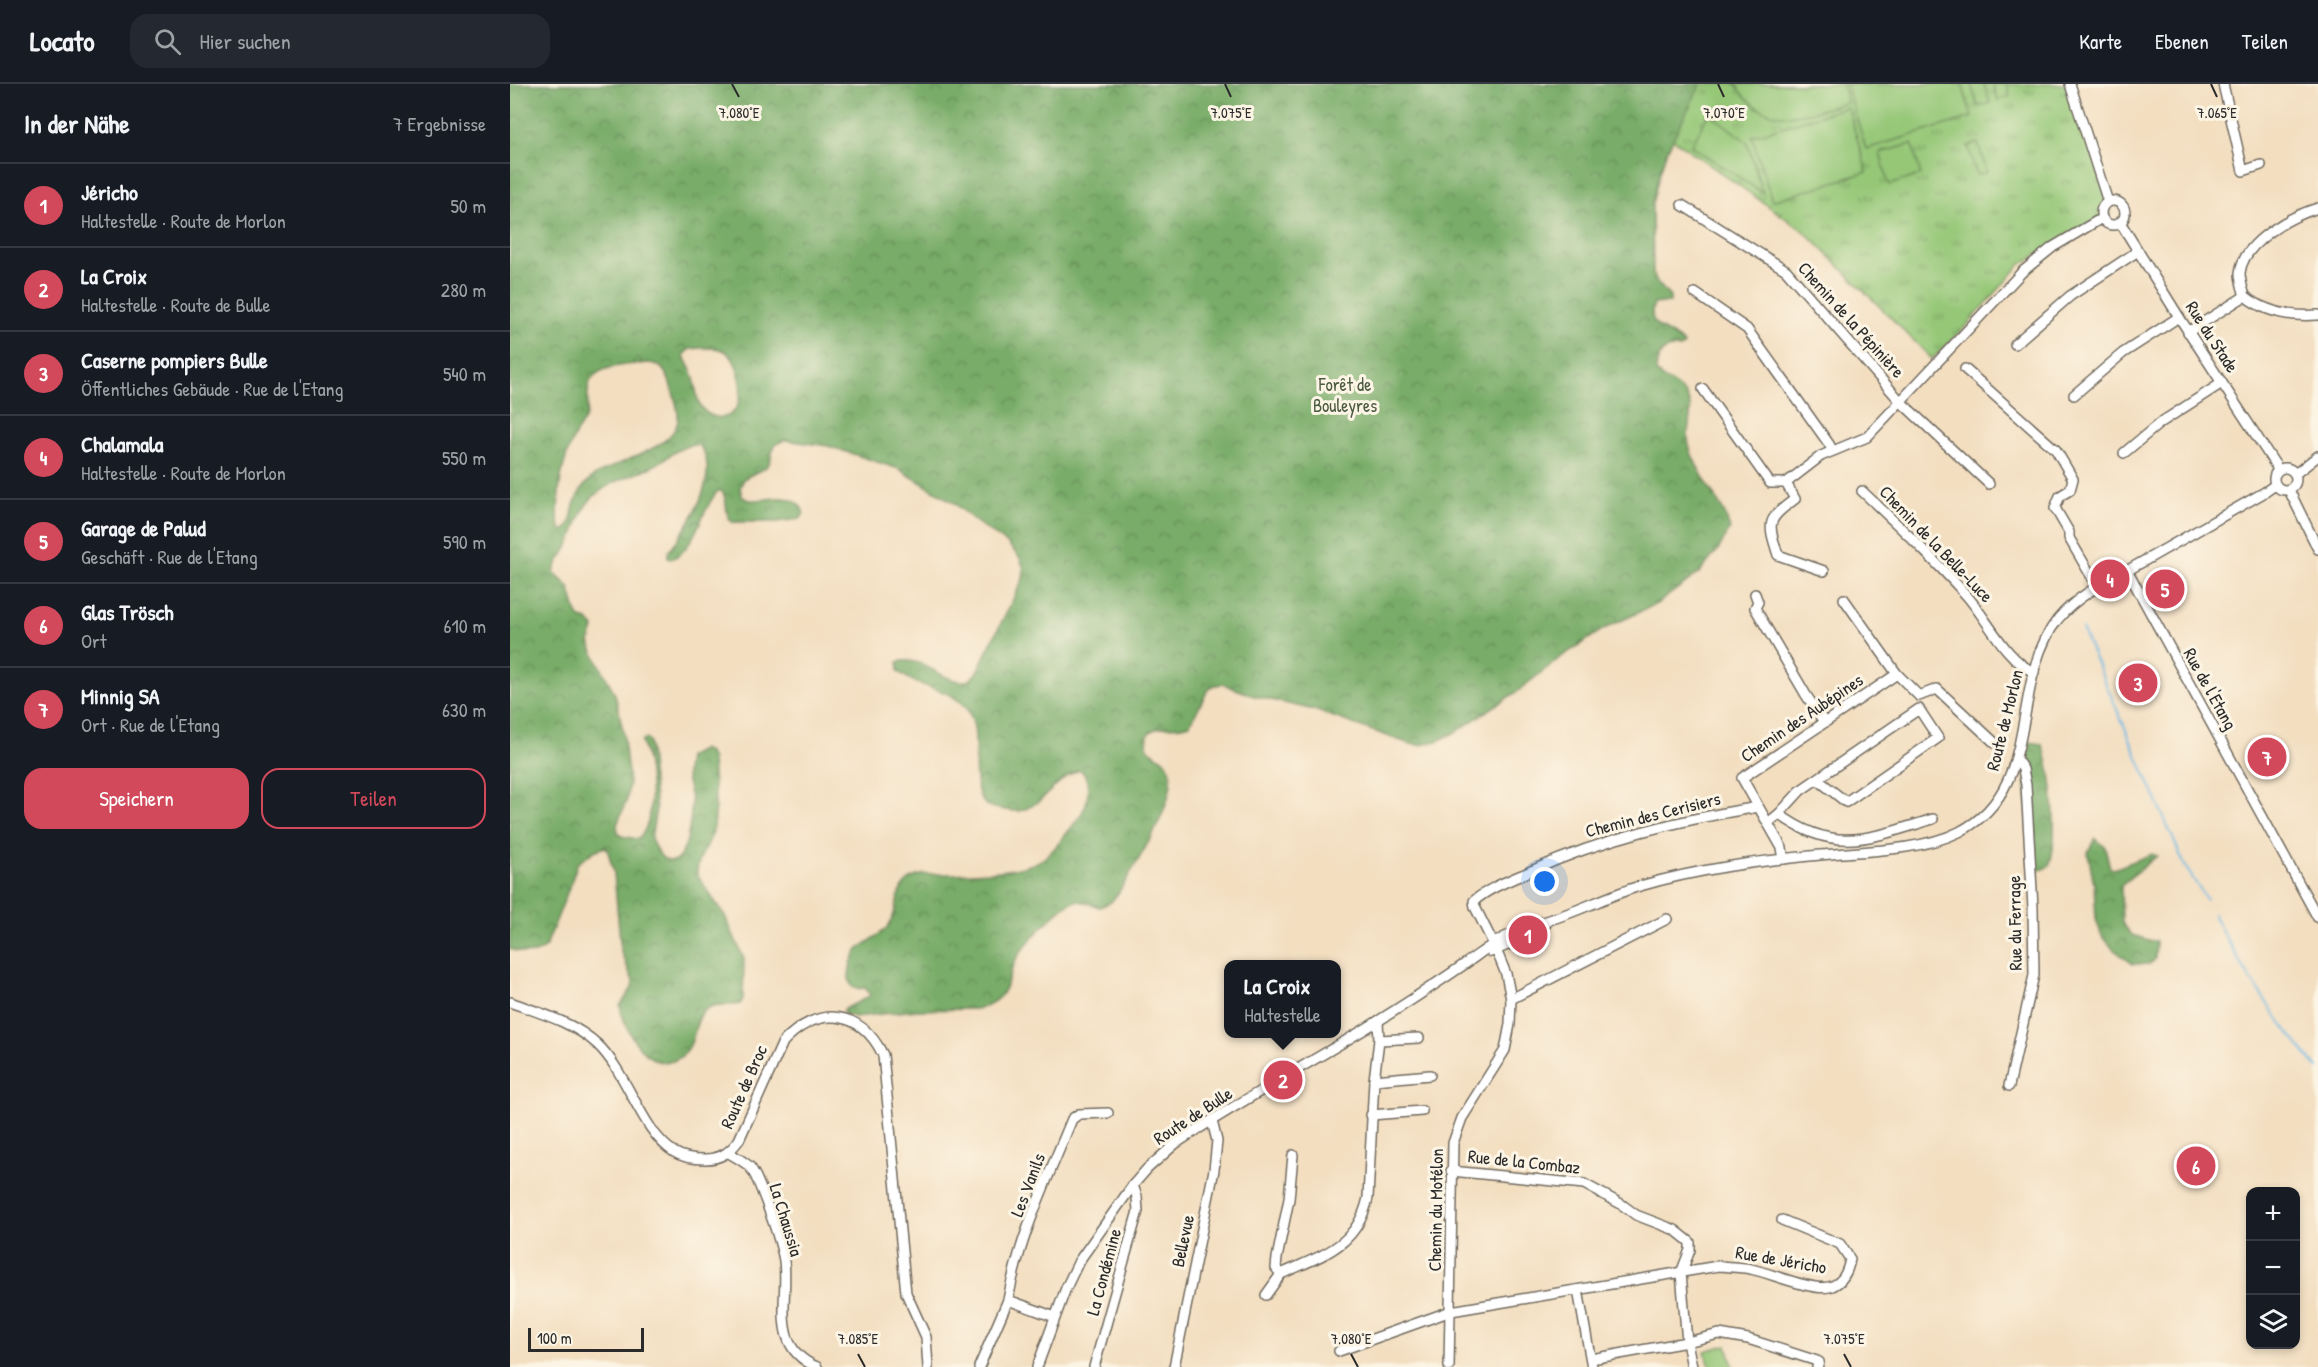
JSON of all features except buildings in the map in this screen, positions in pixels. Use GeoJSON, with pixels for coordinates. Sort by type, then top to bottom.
{"type":"FeatureCollection","features":[{"type":"Feature","properties":{"kind":"street"},"geometry":{"type":"LineString","coordinates":[[2070,84],[2108,202]]}},
{"type":"Feature","properties":{"kind":"street"},"geometry":{"type":"LineString","coordinates":[[2223,84],[2243,171],[2261,165]]}},
{"type":"Feature","properties":{"kind":"street"},"geometry":{"type":"LineString","coordinates":[[2108,202],[2117,202],[2123,208],[2124,215],[2120,222],[2110,224],[2102,218],[2101,210],[2108,202]]}},
{"type":"Feature","properties":{"kind":"street","name":"Chemin de la Pépinière"},"geometry":{"type":"LineString","coordinates":[[1682,205],[1786,270],[1901,402]]}},
{"type":"Feature","properties":{"kind":"street"},"geometry":{"type":"LineString","coordinates":[[2318,208],[2279,226],[2258,242],[2247,255],[2240,276],[2245,296],[2256,305],[2272,312],[2318,315]]}},
{"type":"Feature","properties":{"kind":"street","name":"Chemin de la Pépinière"},"geometry":{"type":"LineString","coordinates":[[1786,483],[1821,456],[1867,437],[2022,272],[2053,247],[2102,218]]}},
{"type":"Feature","properties":{"kind":"street","name":"Rue du Stade"},"geometry":{"type":"LineString","coordinates":[[2120,222],[2278,470]]}},
{"type":"Feature","properties":{"kind":"street"},"geometry":{"type":"LineString","coordinates":[[2015,344],[2070,296],[2139,251]]}},
{"type":"Feature","properties":{"kind":"street"},"geometry":{"type":"LineString","coordinates":[[1695,293],[1747,329],[1832,450]]}},
{"type":"Feature","properties":{"kind":"street"},"geometry":{"type":"LineString","coordinates":[[2188,332],[2245,296]]}},
{"type":"Feature","properties":{"kind":"street"},"geometry":{"type":"LineString","coordinates":[[2074,395],[2123,353],[2179,317]]}},
{"type":"Feature","properties":{"kind":"street"},"geometry":{"type":"LineString","coordinates":[[1965,369],[2056,450],[2073,478],[2070,489],[2060,496],[2055,508],[2069,532],[2069,538],[2097,586]]}},
{"type":"Feature","properties":{"kind":"street"},"geometry":{"type":"LineString","coordinates":[[2124,453],[2160,423],[2222,382]]}},
{"type":"Feature","properties":{"kind":"street"},"geometry":{"type":"LineString","coordinates":[[1703,389],[1770,483],[1786,483],[1795,499],[1772,518],[1770,531],[1778,555],[1824,571]]}},
{"type":"Feature","properties":{"kind":"street"},"geometry":{"type":"LineString","coordinates":[[1901,402],[1989,484]]}},
{"type":"Feature","properties":{"kind":"street"},"geometry":{"type":"LineString","coordinates":[[2295,474],[2318,456]]}},
{"type":"Feature","properties":{"kind":"street"},"geometry":{"type":"LineString","coordinates":[[2289,490],[2278,489],[2273,479],[2278,470],[2286,467],[2295,474]]}},
{"type":"Feature","properties":{"kind":"street"},"geometry":{"type":"LineString","coordinates":[[2289,490],[2295,483],[2295,474]]}},
{"type":"Feature","properties":{"kind":"street","name":"Route de Morlon"},"geometry":{"type":"LineString","coordinates":[[1422,993],[1479,955],[1533,932],[1552,919],[1603,898],[1641,886],[1704,870],[1925,844],[1951,835],[1974,822],[1993,804],[2010,778],[2041,646],[2059,618],[2082,596],[2097,586],[2275,485]]}},
{"type":"Feature","properties":{"kind":"street"},"geometry":{"type":"LineString","coordinates":[[2289,490],[2318,549]]}},
{"type":"Feature","properties":{"kind":"street","name":"Chemin de la Belle-Luce"},"geometry":{"type":"LineString","coordinates":[[1862,491],[1915,541],[1968,598],[2018,664],[2034,672]]}},
{"type":"Feature","properties":{"kind":"street","name":"Rue de l'Etang"},"geometry":{"type":"LineString","coordinates":[[2127,570],[2317,913]]}},
{"type":"Feature","properties":{"kind":"street"},"geometry":{"type":"LineString","coordinates":[[1755,594],[1758,602],[1755,608],[1824,722]]}},
{"type":"Feature","properties":{"kind":"street"},"geometry":{"type":"LineString","coordinates":[[1844,599],[1897,674],[1919,696],[1937,688],[1995,742]]}},
{"type":"Feature","properties":{"kind":"street","name":"Chemin des Aubépines"},"geometry":{"type":"LineString","coordinates":[[1784,859],[1782,848],[1742,778],[1897,674]]}},
{"type":"Feature","properties":{"kind":"street"},"geometry":{"type":"LineString","coordinates":[[1768,822],[1779,814],[1801,790],[1817,779],[1919,709],[1938,738],[1846,802],[1817,779]]}},
{"type":"Feature","properties":{"kind":"street","name":"Rue du Ferrage"},"geometry":{"type":"LineString","coordinates":[[2009,1086],[2034,975],[2026,785],[2023,769],[2016,759]]}},
{"type":"Feature","properties":{"kind":"street","name":"Chemin des Cerisiers"},"geometry":{"type":"LineString","coordinates":[[1495,947],[1474,907],[1474,901],[1507,882],[1572,854],[1628,835],[1681,821],[1758,807]]}},
{"type":"Feature","properties":{"kind":"street"},"geometry":{"type":"LineString","coordinates":[[1779,814],[1795,826],[1815,836],[1849,840],[1882,834],[1933,819]]}},
{"type":"Feature","properties":{"kind":"street"},"geometry":{"type":"LineString","coordinates":[[1511,999],[1668,919]]}},
{"type":"Feature","properties":{"kind":"street","name":"Chemin du Motélon"},"geometry":{"type":"LineString","coordinates":[[1451,1311],[1453,1143],[1462,1118],[1504,1050],[1511,999],[1506,974],[1495,947]]}},
{"type":"Feature","properties":{"kind":"street","name":"Route de Bulle"},"geometry":{"type":"LineString","coordinates":[[1037,1367],[1079,1261],[1147,1169],[1175,1144],[1422,993]]}},
{"type":"Feature","properties":{"kind":"street","name":"Route de Broc"},"geometry":{"type":"LineString","coordinates":[[510,1002],[566,1022],[595,1042],[614,1062],[658,1137],[674,1152],[691,1159],[709,1159],[729,1153],[739,1140],[783,1042],[793,1031],[814,1019],[833,1016],[852,1021],[863,1027],[875,1039],[883,1055],[906,1293],[926,1337],[928,1367]]}},
{"type":"Feature","properties":{"kind":"street"},"geometry":{"type":"LineString","coordinates":[[1266,1295],[1281,1274],[1318,1257],[1350,1238],[1364,1215],[1368,1198],[1371,1115],[1379,1040],[1378,1021]]}},
{"type":"Feature","properties":{"kind":"street"},"geometry":{"type":"LineString","coordinates":[[1379,1040],[1419,1038]]}},
{"type":"Feature","properties":{"kind":"street"},"geometry":{"type":"LineString","coordinates":[[1374,1080],[1430,1075]]}},
{"type":"Feature","properties":{"kind":"street"},"geometry":{"type":"LineString","coordinates":[[1371,1115],[1422,1111]]}},
{"type":"Feature","properties":{"kind":"street","name":"Les Vanils"},"geometry":{"type":"LineString","coordinates":[[979,1367],[1008,1300],[1012,1275],[1072,1119],[1079,1114],[1108,1113]]}},
{"type":"Feature","properties":{"kind":"street","name":"Bellevue"},"geometry":{"type":"LineString","coordinates":[[1174,1367],[1214,1170],[1217,1141],[1212,1121]]}},
{"type":"Feature","properties":{"kind":"street","name":"La Chaussia"},"geometry":{"type":"LineString","coordinates":[[729,1153],[750,1167],[772,1221],[784,1261],[783,1318],[788,1338],[802,1360],[817,1367]]}},
{"type":"Feature","properties":{"kind":"street"},"geometry":{"type":"LineString","coordinates":[[1281,1274],[1276,1268],[1277,1258],[1288,1199],[1293,1155]]}},
{"type":"Feature","properties":{"kind":"street","name":"Rue de la Combaz"},"geometry":{"type":"LineString","coordinates":[[1451,1171],[1584,1184],[1636,1215],[1675,1230],[1690,1242],[1690,1250],[1681,1273]]}},
{"type":"Feature","properties":{"kind":"street","name":"La Condémine"},"geometry":{"type":"LineString","coordinates":[[1094,1367],[1138,1211],[1134,1185]]}},
{"type":"Feature","properties":{"kind":"street","name":"Rue de Jéricho"},"geometry":{"type":"LineString","coordinates":[[1339,1351],[1451,1311],[1718,1266],[1749,1269],[1816,1287],[1830,1287],[1842,1280],[1849,1269],[1850,1259],[1840,1244],[1782,1220]]}},
{"type":"Feature","properties":{"kind":"street"},"geometry":{"type":"LineString","coordinates":[[1681,1273],[1687,1342],[1692,1367]]}},
{"type":"Feature","properties":{"kind":"street"},"geometry":{"type":"LineString","coordinates":[[1578,1290],[1592,1363],[1719,1334],[1748,1339],[1817,1361],[1819,1362],[1817,1367]]}},
{"type":"Feature","properties":{"kind":"street"},"geometry":{"type":"LineString","coordinates":[[1008,1300],[1055,1317]]}},
{"type":"Feature","properties":{"kind":"street"},"geometry":{"type":"LineString","coordinates":[[1449,1367],[1451,1311]]}},
{"type":"Feature","properties":{"kind":"green space","name":"Forêt de Bouleyres"},"geometry":{"type":"Polygon","coordinates":[[[510,84],[1701,84],[1666,153],[1652,204],[1653,273],[1657,282],[1670,297],[1670,302],[1654,304],[1652,313],[1656,325],[1684,345],[1680,348],[1665,350],[1659,356],[1656,372],[1678,387],[1688,400],[1691,411],[1688,439],[1693,458],[1725,514],[1730,529],[1718,550],[1699,573],[1658,603],[1602,630],[1561,657],[1518,691],[1454,733],[1421,745],[1410,744],[1314,710],[1254,696],[1223,684],[1215,685],[1208,690],[1190,724],[1158,728],[1148,734],[1147,747],[1168,765],[1171,778],[1169,794],[1155,830],[1111,902],[1100,907],[1077,901],[1063,908],[1044,925],[1021,952],[1001,995],[987,1005],[976,1009],[916,1010],[855,1017],[844,1014],[843,1010],[870,994],[865,988],[855,988],[850,982],[849,973],[853,958],[861,947],[889,925],[904,885],[914,877],[924,875],[998,871],[1024,867],[1044,858],[1056,847],[1083,812],[1088,795],[1087,781],[1080,770],[1064,779],[1036,803],[1019,811],[987,805],[979,794],[976,782],[974,730],[966,708],[951,696],[914,681],[898,671],[898,662],[908,661],[926,666],[952,679],[970,680],[976,673],[1023,579],[1024,569],[1020,558],[1008,544],[976,522],[953,502],[899,469],[828,446],[785,440],[773,449],[769,464],[744,479],[740,488],[742,496],[748,500],[784,498],[796,502],[803,512],[800,519],[777,522],[732,522],[728,515],[724,495],[722,491],[718,491],[686,547],[671,559],[668,558],[668,552],[693,515],[705,485],[707,471],[705,457],[699,445],[688,446],[649,468],[606,487],[591,499],[554,573],[569,587],[577,614],[580,618],[588,620],[594,628],[590,641],[592,650],[615,694],[623,730],[629,783],[627,799],[617,825],[621,836],[637,839],[647,824],[650,786],[642,740],[649,741],[656,809],[651,839],[662,857],[672,861],[678,858],[683,850],[691,817],[691,800],[686,776],[688,757],[703,749],[709,753],[712,760],[714,823],[711,837],[697,869],[697,875],[725,916],[744,959],[743,999],[740,1004],[717,1005],[704,1011],[698,1019],[689,1048],[674,1061],[663,1062],[643,1051],[634,1041],[620,1006],[632,988],[633,981],[621,952],[614,873],[605,847],[594,851],[577,864],[546,946],[534,953],[510,949],[510,84]],[[690,349],[684,354],[693,375],[699,403],[709,415],[727,416],[734,411],[739,401],[740,378],[736,366],[731,356],[723,350],[690,349]],[[648,363],[607,369],[600,371],[591,379],[587,414],[570,446],[561,476],[558,520],[560,528],[564,531],[570,522],[578,496],[590,479],[654,447],[674,430],[678,410],[668,379],[660,366],[648,363]]]}},
{"type":"Feature","properties":{"kind":"green space"},"geometry":{"type":"Polygon","coordinates":[[[1701,84],[2073,84],[2111,213],[2021,264],[1970,322],[1932,359],[1805,232],[1673,139],[1701,84]]]}},
{"type":"Feature","properties":{"kind":"green space"},"geometry":{"type":"Polygon","coordinates":[[[1736,84],[1842,84],[1848,102],[1801,114],[1787,116],[1773,114],[1760,109],[1747,99],[1736,84]]]}},
{"type":"Feature","properties":{"kind":"green space"},"geometry":{"type":"Polygon","coordinates":[[[1846,84],[1962,84],[1972,117],[1866,149],[1846,84]]]}},
{"type":"Feature","properties":{"kind":"green space"},"geometry":{"type":"Polygon","coordinates":[[[1971,84],[1984,84],[1990,103],[1978,106],[1971,84]]]}},
{"type":"Feature","properties":{"kind":"green space"},"geometry":{"type":"Polygon","coordinates":[[[1993,84],[2007,84],[2010,96],[1998,100],[1993,84]]]}},
{"type":"Feature","properties":{"kind":"green space"},"geometry":{"type":"Polygon","coordinates":[[[1848,107],[1867,172],[1772,201],[1752,136],[1848,107]]]}},
{"type":"Feature","properties":{"kind":"green space"},"geometry":{"type":"Polygon","coordinates":[[[1709,113],[1747,142],[1763,193],[1691,146],[1709,113]]]}},
{"type":"Feature","properties":{"kind":"green space"},"geometry":{"type":"Polygon","coordinates":[[[1978,143],[1987,172],[1977,175],[1968,146],[1978,143]]]}},
{"type":"Feature","properties":{"kind":"green space"},"geometry":{"type":"Polygon","coordinates":[[[1912,144],[1921,175],[1889,185],[1880,153],[1912,144]]]}},
{"type":"Feature","properties":{"kind":"green space"},"geometry":{"type":"Polygon","coordinates":[[[2029,742],[2042,744],[2052,787],[2054,839],[2049,866],[2041,870],[2033,868],[2026,785],[2029,742]]]}},
{"type":"Feature","properties":{"kind":"green space"},"geometry":{"type":"Polygon","coordinates":[[[2095,838],[2105,847],[2110,868],[2114,869],[2152,854],[2157,856],[2121,885],[2122,923],[2132,935],[2156,942],[2155,959],[2149,964],[2133,964],[2113,949],[2101,934],[2096,919],[2094,884],[2088,852],[2095,838]]]}},
{"type":"Feature","properties":{"kind":"green space"},"geometry":{"type":"Polygon","coordinates":[[[1727,1345],[1733,1367],[1710,1367],[1705,1351],[1727,1345]]]}},
{"type":"Feature","properties":{"kind":"waterway"},"geometry":{"type":"LineString","coordinates":[[2082,629],[2185,866],[2206,899]]}},
{"type":"Feature","properties":{"kind":"waterway"},"geometry":{"type":"LineString","coordinates":[[2213,914],[2261,994],[2318,1068]]}},
{"type":"Feature","properties":{"kind":"place","name":"Chalamala"},"geometry":{"type":"Point","coordinates":[2110,579]}},
{"type":"Feature","properties":{"kind":"place","name":"Garage de Palud"},"geometry":{"type":"Point","coordinates":[2165,589]}},
{"type":"Feature","properties":{"kind":"place","name":"Caserne pompiers Bulle"},"geometry":{"type":"Point","coordinates":[2138,683]}},
{"type":"Feature","properties":{"kind":"place","name":"Minnig SA"},"geometry":{"type":"Point","coordinates":[2267,757]}},
{"type":"Feature","properties":{"kind":"place","name":"Jéricho"},"geometry":{"type":"Point","coordinates":[1528,935]}},
{"type":"Feature","properties":{"kind":"place","name":"La Croix"},"geometry":{"type":"Point","coordinates":[1283,1080]}},
{"type":"Feature","properties":{"kind":"place","name":"Glas Trösch"},"geometry":{"type":"Point","coordinates":[2196,1166]}}]}
